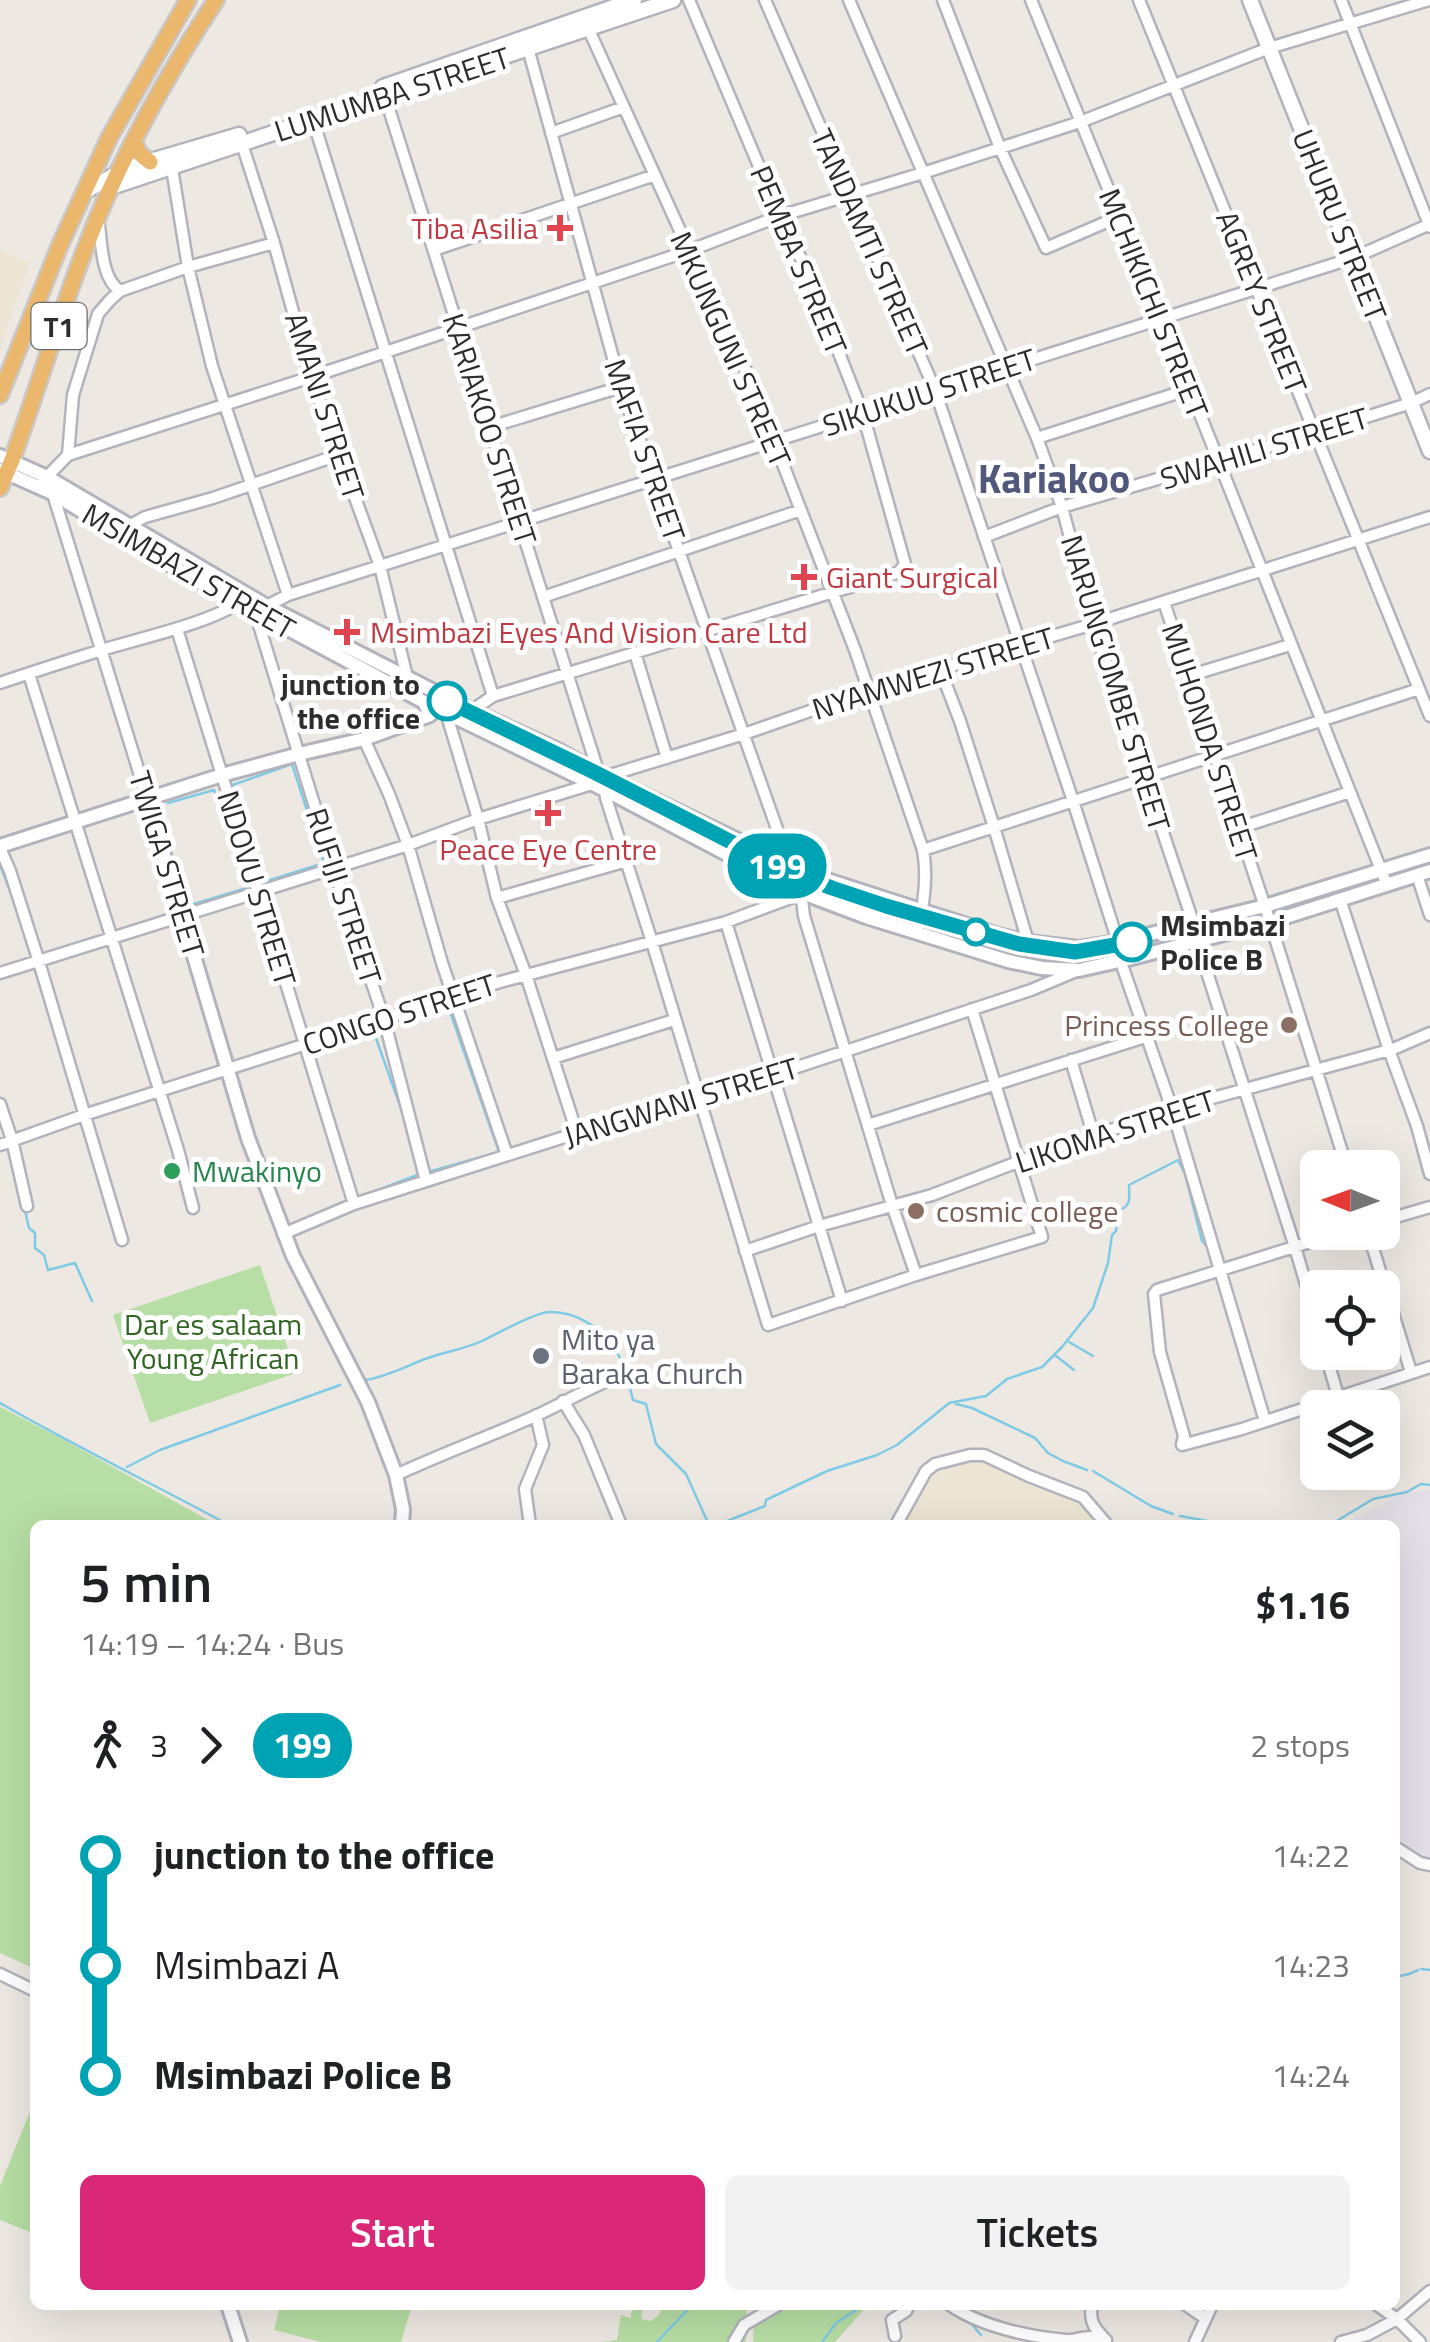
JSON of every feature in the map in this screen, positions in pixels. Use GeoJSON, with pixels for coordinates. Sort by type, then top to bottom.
{"type":"FeatureCollection","features":[{"type":"Feature","properties":{"kind":"highway","name":"T1"},"geometry":{"type":"LineString","coordinates":[[0,395],[109,138],[188,0]]}},
{"type":"Feature","properties":{"kind":"highway","name":"T1"},"geometry":{"type":"LineString","coordinates":[[0,488],[5,465],[115,179],[169,72],[216,0]]}},
{"type":"Feature","properties":{"kind":"highway"},"geometry":{"type":"LineString","coordinates":[[134,142],[138,153],[150,162]]}},
{"type":"Feature","properties":{"kind":"main road","name":"MKUNGUNI STREET"},"geometry":{"type":"LineString","coordinates":[[580,0],[587,22]]}},
{"type":"Feature","properties":{"kind":"main road","name":"LUMUMBA STREET"},"geometry":{"type":"LineString","coordinates":[[241,139],[313,120],[384,92],[528,48],[634,0]]}},
{"type":"Feature","properties":{"kind":"main road","name":"LUMUMBA STREET"},"geometry":{"type":"LineString","coordinates":[[115,179],[587,22],[673,0]]}},
{"type":"Feature","properties":{"kind":"main road","name":"UHURU STREET"},"geometry":{"type":"LineString","coordinates":[[1250,0],[1430,451]]}},
{"type":"Feature","properties":{"kind":"main road","name":"LUMUMBA STREET"},"geometry":{"type":"LineString","coordinates":[[86,191],[150,162],[171,162]]}},
{"type":"Feature","properties":{"kind":"street","name":"PEMBA STREET"},"geometry":{"type":"LineString","coordinates":[[689,0],[806,269],[863,414],[906,564],[899,572],[832,591]]}},
{"type":"Feature","properties":{"kind":"street","name":"TANDAMTI STREET"},"geometry":{"type":"LineString","coordinates":[[765,0],[934,390],[1118,942]]}},
{"type":"Feature","properties":{"kind":"street","name":"NARUNG'OMBE STREET"},"geometry":{"type":"LineString","coordinates":[[849,0],[1037,438],[1062,507],[1092,624],[1194,925]]}},
{"type":"Feature","properties":{"kind":"street"},"geometry":{"type":"LineString","coordinates":[[943,0],[1000,148],[1046,248],[1118,217]]}},
{"type":"Feature","properties":{"kind":"street","name":"MCHIKICHI STREET"},"geometry":{"type":"LineString","coordinates":[[1031,0],[1387,885]]}},
{"type":"Feature","properties":{"kind":"street","name":"AGREY STREET"},"geometry":{"type":"LineString","coordinates":[[1139,0],[1430,716]]}},
{"type":"Feature","properties":{"kind":"street"},"geometry":{"type":"LineString","coordinates":[[1341,0],[1430,226]]}},
{"type":"Feature","properties":{"kind":"street"},"geometry":{"type":"LineString","coordinates":[[68,455],[311,377],[780,216],[1080,122],[1269,48],[1429,0]]}},
{"type":"Feature","properties":{"kind":"street","name":"MKUNGUNI STREET"},"geometry":{"type":"LineString","coordinates":[[587,22],[688,250],[756,389],[870,690],[926,864],[917,932]]}},
{"type":"Feature","properties":{"kind":"street","name":"MAFIA STREET"},"geometry":{"type":"LineString","coordinates":[[528,48],[621,387],[783,846],[799,876],[799,891]]}},
{"type":"Feature","properties":{"kind":"street","name":"KARIAKOO STREET"},"geometry":{"type":"LineString","coordinates":[[384,92],[627,861],[768,1325],[842,1301]]}},
{"type":"Feature","properties":{"kind":"street"},"geometry":{"type":"LineString","coordinates":[[551,133],[624,107]]}},
{"type":"Feature","properties":{"kind":"street"},"geometry":{"type":"LineString","coordinates":[[313,120],[494,696]]}},
{"type":"Feature","properties":{"kind":"street","name":"AMANI STREET"},"geometry":{"type":"LineString","coordinates":[[241,139],[311,377],[380,566],[407,676]]}},
{"type":"Feature","properties":{"kind":"street"},"geometry":{"type":"LineString","coordinates":[[171,162],[188,267],[212,366],[288,594]]}},
{"type":"Feature","properties":{"kind":"street"},"geometry":{"type":"LineString","coordinates":[[434,250],[654,175]]}},
{"type":"Feature","properties":{"kind":"street"},"geometry":{"type":"LineString","coordinates":[[98,218],[107,274],[112,285],[120,290]]}},
{"type":"Feature","properties":{"kind":"street","name":"SIKUKUU STREET"},"geometry":{"type":"LineString","coordinates":[[260,609],[288,594],[1353,258],[1430,226]]}},
{"type":"Feature","properties":{"kind":"street"},"geometry":{"type":"LineString","coordinates":[[46,485],[68,455],[73,395],[98,314],[120,290],[274,243]]}},
{"type":"Feature","properties":{"kind":"street"},"geometry":{"type":"LineString","coordinates":[[490,427],[621,387]]}},
{"type":"Feature","properties":{"kind":"street"},"geometry":{"type":"LineString","coordinates":[[1037,438],[1190,389]]}},
{"type":"Feature","properties":{"kind":"street","name":"SWAHILI STREET"},"geometry":{"type":"LineString","coordinates":[[984,536],[1062,507],[1316,434],[1430,394]]}},
{"type":"Feature","properties":{"kind":"street"},"geometry":{"type":"LineString","coordinates":[[124,529],[145,517],[338,455]]}},
{"type":"Feature","properties":{"kind":"street","name":"MSIMBAZI STREET"},"geometry":{"type":"LineString","coordinates":[[5,465],[424,702],[449,706]]}},
{"type":"Feature","properties":{"kind":"street","name":"TWIGA STREET"},"geometry":{"type":"LineString","coordinates":[[46,485],[102,650],[248,1138],[301,1274],[368,1402],[396,1475],[402,1520]]}},
{"type":"Feature","properties":{"kind":"street"},"geometry":{"type":"LineString","coordinates":[[544,597],[800,510]]}},
{"type":"Feature","properties":{"kind":"street","name":"NYAMWEZI STREET"},"geometry":{"type":"LineString","coordinates":[[0,972],[334,869],[870,690],[1430,517]]}},
{"type":"Feature","properties":{"kind":"street"},"geometry":{"type":"LineString","coordinates":[[470,717],[494,696],[832,591]]}},
{"type":"Feature","properties":{"kind":"street"},"geometry":{"type":"LineString","coordinates":[[0,683],[177,629],[242,598]]}},
{"type":"Feature","properties":{"kind":"street","name":"MUHONDA STREET"},"geometry":{"type":"LineString","coordinates":[[1164,602],[1341,1150]]}},
{"type":"Feature","properties":{"kind":"street","name":"MSIMBAZI STREET"},"geometry":{"type":"LineString","coordinates":[[260,609],[407,676],[449,706],[601,780],[795,866],[1028,942],[1079,948],[1118,942],[1265,906],[1430,855]]}},
{"type":"Feature","properties":{"kind":"street","name":"RUFIJI STREET"},"geometry":{"type":"LineString","coordinates":[[260,609],[299,754],[384,1019],[426,1181]]}},
{"type":"Feature","properties":{"kind":"street","name":"NDOVU STREET"},"geometry":{"type":"LineString","coordinates":[[177,629],[354,1204]]}},
{"type":"Feature","properties":{"kind":"street"},"geometry":{"type":"LineString","coordinates":[[1188,676],[1290,645]]}},
{"type":"Feature","properties":{"kind":"street"},"geometry":{"type":"LineString","coordinates":[[635,653],[667,758]]}},
{"type":"Feature","properties":{"kind":"street"},"geometry":{"type":"LineString","coordinates":[[940,669],[960,721],[1028,942]]}},
{"type":"Feature","properties":{"kind":"street"},"geometry":{"type":"LineString","coordinates":[[30,674],[193,1208]]}},
{"type":"Feature","properties":{"kind":"street"},"geometry":{"type":"LineString","coordinates":[[923,850],[1419,688]]}},
{"type":"Feature","properties":{"kind":"street"},"geometry":{"type":"LineString","coordinates":[[122,1240],[39,962],[0,847],[222,775],[364,740],[430,715],[424,702]]}},
{"type":"Feature","properties":{"kind":"street"},"geometry":{"type":"LineString","coordinates":[[449,706],[498,898],[577,1133]]}},
{"type":"Feature","properties":{"kind":"street"},"geometry":{"type":"LineString","coordinates":[[364,740],[408,845],[506,1156]]}},
{"type":"Feature","properties":{"kind":"street","name":"MSIMBAZI STREET"},"geometry":{"type":"LineString","coordinates":[[601,780],[799,891],[866,917],[1042,968],[1079,970],[1128,960],[1270,922],[1424,873]]}},
{"type":"Feature","properties":{"kind":"street"},"geometry":{"type":"LineString","coordinates":[[1239,828],[1350,792]]}},
{"type":"Feature","properties":{"kind":"street"},"geometry":{"type":"LineString","coordinates":[[498,898],[627,861]]}},
{"type":"Feature","properties":{"kind":"street"},"geometry":{"type":"LineString","coordinates":[[1424,873],[1430,916]]}},
{"type":"Feature","properties":{"kind":"street"},"geometry":{"type":"LineString","coordinates":[[799,891],[916,1275]]}},
{"type":"Feature","properties":{"kind":"street","name":"CONGO STREET"},"geometry":{"type":"LineString","coordinates":[[0,1145],[454,997],[726,922],[785,902],[799,891]]}},
{"type":"Feature","properties":{"kind":"street"},"geometry":{"type":"LineString","coordinates":[[1340,899],[1430,1174]]}},
{"type":"Feature","properties":{"kind":"street"},"geometry":{"type":"LineString","coordinates":[[726,922],[842,1301],[1042,1236],[972,1009]]}},
{"type":"Feature","properties":{"kind":"street"},"geometry":{"type":"LineString","coordinates":[[1198,944],[1302,1270]]}},
{"type":"Feature","properties":{"kind":"street"},"geometry":{"type":"LineString","coordinates":[[1123,968],[1172,1109],[1265,1421]]}},
{"type":"Feature","properties":{"kind":"street","name":"JANGWANI STREET"},"geometry":{"type":"LineString","coordinates":[[283,1234],[354,1204],[699,1099],[1032,990],[1079,970]]}},
{"type":"Feature","properties":{"kind":"street"},"geometry":{"type":"LineString","coordinates":[[553,1058],[674,1020]]}},
{"type":"Feature","properties":{"kind":"street","name":"LIKOMA STREET"},"geometry":{"type":"LineString","coordinates":[[745,1251],[932,1195],[1172,1109],[1388,1050],[1430,1033]]}},
{"type":"Feature","properties":{"kind":"street"},"geometry":{"type":"LineString","coordinates":[[868,1125],[1145,1037]]}},
{"type":"Feature","properties":{"kind":"street"},"geometry":{"type":"LineString","coordinates":[[1071,1060],[1094,1137]]}},
{"type":"Feature","properties":{"kind":"street"},"geometry":{"type":"LineString","coordinates":[[0,1104],[27,1206]]}},
{"type":"Feature","properties":{"kind":"street"},"geometry":{"type":"LineString","coordinates":[[1400,1215],[1430,1207]]}},
{"type":"Feature","properties":{"kind":"street"},"geometry":{"type":"LineString","coordinates":[[1300,1245],[1158,1290],[1153,1300],[1164,1370],[1184,1436],[1182,1445],[1300,1409]]}},
{"type":"Feature","properties":{"kind":"street"},"geometry":{"type":"LineString","coordinates":[[1374,1250],[1412,1372]]}},
{"type":"Feature","properties":{"kind":"street"},"geometry":{"type":"LineString","coordinates":[[1356,1390],[1430,1367]]}},
{"type":"Feature","properties":{"kind":"street"},"geometry":{"type":"LineString","coordinates":[[396,1475],[625,1374]]}},
{"type":"Feature","properties":{"kind":"street"},"geometry":{"type":"LineString","coordinates":[[563,1400],[584,1435],[620,1520]]}},
{"type":"Feature","properties":{"kind":"street"},"geometry":{"type":"LineString","coordinates":[[529,1520],[525,1488],[543,1446],[536,1416]]}},
{"type":"Feature","properties":{"kind":"street"},"geometry":{"type":"LineString","coordinates":[[899,1520],[926,1471],[935,1464],[970,1454],[984,1455],[1083,1497],[1103,1520]]}},
{"type":"Feature","properties":{"kind":"street"},"geometry":{"type":"LineString","coordinates":[[1400,1850],[1420,1864],[1430,1865]]}},
{"type":"Feature","properties":{"kind":"street"},"geometry":{"type":"LineString","coordinates":[[0,1974],[30,1989]]}},
{"type":"Feature","properties":{"kind":"street"},"geometry":{"type":"LineString","coordinates":[[1341,2342],[1368,2335],[1397,2319],[1430,2292]]}},
{"type":"Feature","properties":{"kind":"street"},"geometry":{"type":"LineString","coordinates":[[230,2310],[240,2342]]}},
{"type":"Feature","properties":{"kind":"street"},"geometry":{"type":"LineString","coordinates":[[736,2342],[744,2326],[770,2310]]}},
{"type":"Feature","properties":{"kind":"street"},"geometry":{"type":"LineString","coordinates":[[895,2336],[892,2320],[907,2310]]}},
{"type":"Feature","properties":{"kind":"street"},"geometry":{"type":"LineString","coordinates":[[958,2310],[996,2328],[1014,2329],[1030,2336],[1072,2341],[1088,2336],[1108,2341]]}},
{"type":"Feature","properties":{"kind":"street"},"geometry":{"type":"LineString","coordinates":[[1091,2310],[1093,2327],[1108,2341]]}},
{"type":"Feature","properties":{"kind":"street"},"geometry":{"type":"LineString","coordinates":[[1194,2310],[1206,2318]]}},
{"type":"Feature","properties":{"kind":"street"},"geometry":{"type":"LineString","coordinates":[[1195,2342],[1210,2310]]}},
{"type":"Feature","properties":{"kind":"street"},"geometry":{"type":"LineString","coordinates":[[1384,2310],[1420,2342]]}},
{"type":"Feature","properties":{"kind":"shaded area"},"geometry":{"type":"Polygon","coordinates":[[[0,250],[30,262],[0,350],[0,250]]]}},
{"type":"Feature","properties":{"kind":"shaded area"},"geometry":{"type":"Polygon","coordinates":[[[962,1457],[982,1459],[1082,1497],[1101,1520],[900,1520],[928,1469],[962,1457]]]}},
{"type":"Feature","properties":{"kind":"shaded area"},"geometry":{"type":"Polygon","coordinates":[[[1430,1488],[1430,1860],[1420,1859],[1400,1845],[1400,1520],[1351,1520],[1389,1498],[1430,1488]]]}},
{"type":"Feature","properties":{"kind":"green space","name":"Dar es salaam Young African"},"geometry":{"type":"Polygon","coordinates":[[[260,1265],[296,1373],[150,1423],[113,1315],[260,1265]]]}},
{"type":"Feature","properties":{"kind":"green space"},"geometry":{"type":"Polygon","coordinates":[[[0,1407],[208,1520],[30,1520],[30,1967],[0,1953],[0,1407]]]}},
{"type":"Feature","properties":{"kind":"green space"},"geometry":{"type":"Polygon","coordinates":[[[30,2111],[30,2232],[0,2220],[0,2186],[30,2111]]]}},
{"type":"Feature","properties":{"kind":"green space"},"geometry":{"type":"Polygon","coordinates":[[[279,2310],[411,2310],[401,2342],[321,2342],[274,2330],[279,2310]]]}},
{"type":"Feature","properties":{"kind":"green space"},"geometry":{"type":"Polygon","coordinates":[[[642,2310],[641,2319],[651,2321],[661,2310],[747,2310],[746,2342],[601,2342],[617,2340],[621,2315],[631,2318],[631,2312],[642,2310]]]}},
{"type":"Feature","properties":{"kind":"green space"},"geometry":{"type":"Polygon","coordinates":[[[754,2310],[864,2310],[835,2342],[753,2342],[754,2310]]]}},
{"type":"Feature","properties":{"kind":"waterway"},"geometry":{"type":"LineString","coordinates":[[292,764],[324,863],[261,883],[227,787],[292,764]]}},
{"type":"Feature","properties":{"kind":"waterway"},"geometry":{"type":"LineString","coordinates":[[168,803],[214,790],[250,887],[194,904]]}},
{"type":"Feature","properties":{"kind":"waterway"},"geometry":{"type":"LineString","coordinates":[[0,865],[31,956]]}},
{"type":"Feature","properties":{"kind":"waterway"},"geometry":{"type":"LineString","coordinates":[[123,929],[173,912]]}},
{"type":"Feature","properties":{"kind":"waterway"},"geometry":{"type":"LineString","coordinates":[[191,919],[206,974]]}},
{"type":"Feature","properties":{"kind":"waterway"},"geometry":{"type":"LineString","coordinates":[[34,967],[63,1059]]}},
{"type":"Feature","properties":{"kind":"waterway"},"geometry":{"type":"LineString","coordinates":[[428,1172],[499,1152],[447,1003]]}},
{"type":"Feature","properties":{"kind":"waterway"},"geometry":{"type":"LineString","coordinates":[[372,1027],[404,1117]]}},
{"type":"Feature","properties":{"kind":"waterway"},"geometry":{"type":"LineString","coordinates":[[9,1152],[15,1175]]}},
{"type":"Feature","properties":{"kind":"waterway"},"geometry":{"type":"LineString","coordinates":[[949,1403],[986,1396],[1007,1379],[1042,1367],[1062,1347],[1093,1308],[1108,1263],[1118,1211],[1129,1201],[1129,1185],[1178,1160],[1213,1269]]}},
{"type":"Feature","properties":{"kind":"waterway"},"geometry":{"type":"LineString","coordinates":[[362,1196],[420,1174]]}},
{"type":"Feature","properties":{"kind":"waterway"},"geometry":{"type":"LineString","coordinates":[[25,1211],[29,1228],[35,1233],[35,1248],[44,1255],[48,1270],[75,1263],[92,1301]]}},
{"type":"Feature","properties":{"kind":"waterway"},"geometry":{"type":"LineString","coordinates":[[366,1380],[477,1343],[549,1312],[574,1316],[596,1328],[625,1369]]}},
{"type":"Feature","properties":{"kind":"waterway"},"geometry":{"type":"LineString","coordinates":[[1069,1342],[1093,1356]]}},
{"type":"Feature","properties":{"kind":"waterway"},"geometry":{"type":"LineString","coordinates":[[1056,1356],[1074,1370]]}},
{"type":"Feature","properties":{"kind":"waterway"},"geometry":{"type":"LineString","coordinates":[[627,1376],[633,1400],[646,1404],[656,1444],[686,1474],[707,1520]]}},
{"type":"Feature","properties":{"kind":"waterway"},"geometry":{"type":"LineString","coordinates":[[127,1467],[160,1450],[340,1385]]}},
{"type":"Feature","properties":{"kind":"waterway"},"geometry":{"type":"LineString","coordinates":[[0,1403],[220,1520]]}},
{"type":"Feature","properties":{"kind":"waterway"},"geometry":{"type":"LineString","coordinates":[[730,1520],[765,1506],[766,1500],[827,1471],[897,1445],[948,1404]]}},
{"type":"Feature","properties":{"kind":"waterway"},"geometry":{"type":"LineString","coordinates":[[956,1404],[1035,1438],[1048,1453],[1087,1470]]}},
{"type":"Feature","properties":{"kind":"waterway"},"geometry":{"type":"LineString","coordinates":[[1093,1471],[1151,1506],[1173,1514]]}},
{"type":"Feature","properties":{"kind":"waterway"},"geometry":{"type":"LineString","coordinates":[[1338,1520],[1373,1499],[1407,1492],[1421,1484],[1430,1485]]}},
{"type":"Feature","properties":{"kind":"waterway"},"geometry":{"type":"LineString","coordinates":[[1180,1516],[1202,1520]]}},
{"type":"Feature","properties":{"kind":"waterway"},"geometry":{"type":"LineString","coordinates":[[1421,1969],[1430,1970]]}},
{"type":"Feature","properties":{"kind":"waterway"},"geometry":{"type":"LineString","coordinates":[[1400,1976],[1418,1970]]}},
{"type":"Feature","properties":{"kind":"waterway"},"geometry":{"type":"LineString","coordinates":[[657,2342],[687,2310]]}},
{"type":"Feature","properties":{"kind":"waterway"},"geometry":{"type":"LineString","coordinates":[[822,2342],[836,2323],[856,2310]]}},
{"type":"Feature","properties":{"kind":"waterway"},"geometry":{"type":"LineString","coordinates":[[969,2321],[981,2335]]}},
{"type":"Feature","properties":{"kind":"bus line","name":"199"},"geometry":{"type":"LineString","coordinates":[[447,701],[784,869],[832,888],[1019,944],[1075,952],[1132,942]]}},
{"type":"Feature","properties":{"kind":"place","name":"Tiba Asilia"},"geometry":{"type":"Point","coordinates":[560,228]}},
{"type":"Feature","properties":{"kind":"place","name":"Giant Surgical"},"geometry":{"type":"Point","coordinates":[804,577]}},
{"type":"Feature","properties":{"kind":"place","name":"Msimbazi Eyes And Vision Care Ltd"},"geometry":{"type":"Point","coordinates":[347,632]}},
{"type":"Feature","properties":{"kind":"place","name":"junction to the office"},"geometry":{"type":"Point","coordinates":[447,701]}},
{"type":"Feature","properties":{"kind":"place","name":"Peace Eye Centre"},"geometry":{"type":"Point","coordinates":[548,813]}},
{"type":"Feature","properties":{"kind":"place","name":"Msimbazi Police B"},"geometry":{"type":"Point","coordinates":[1132,942]}},
{"type":"Feature","properties":{"kind":"place","name":"Princess College"},"geometry":{"type":"Point","coordinates":[1289,1025]}},
{"type":"Feature","properties":{"kind":"place","name":"Mwakinyo"},"geometry":{"type":"Point","coordinates":[172,1171]}},
{"type":"Feature","properties":{"kind":"place","name":"cosmic college"},"geometry":{"type":"Point","coordinates":[916,1211]}},
{"type":"Feature","properties":{"kind":"place","name":"Mito ya Baraka Church"},"geometry":{"type":"Point","coordinates":[541,1356]}},
{"type":"Feature","properties":{"kind":"district","name":"Kariakoo"},"geometry":{"type":"Point","coordinates":[1054,478]}}]}
